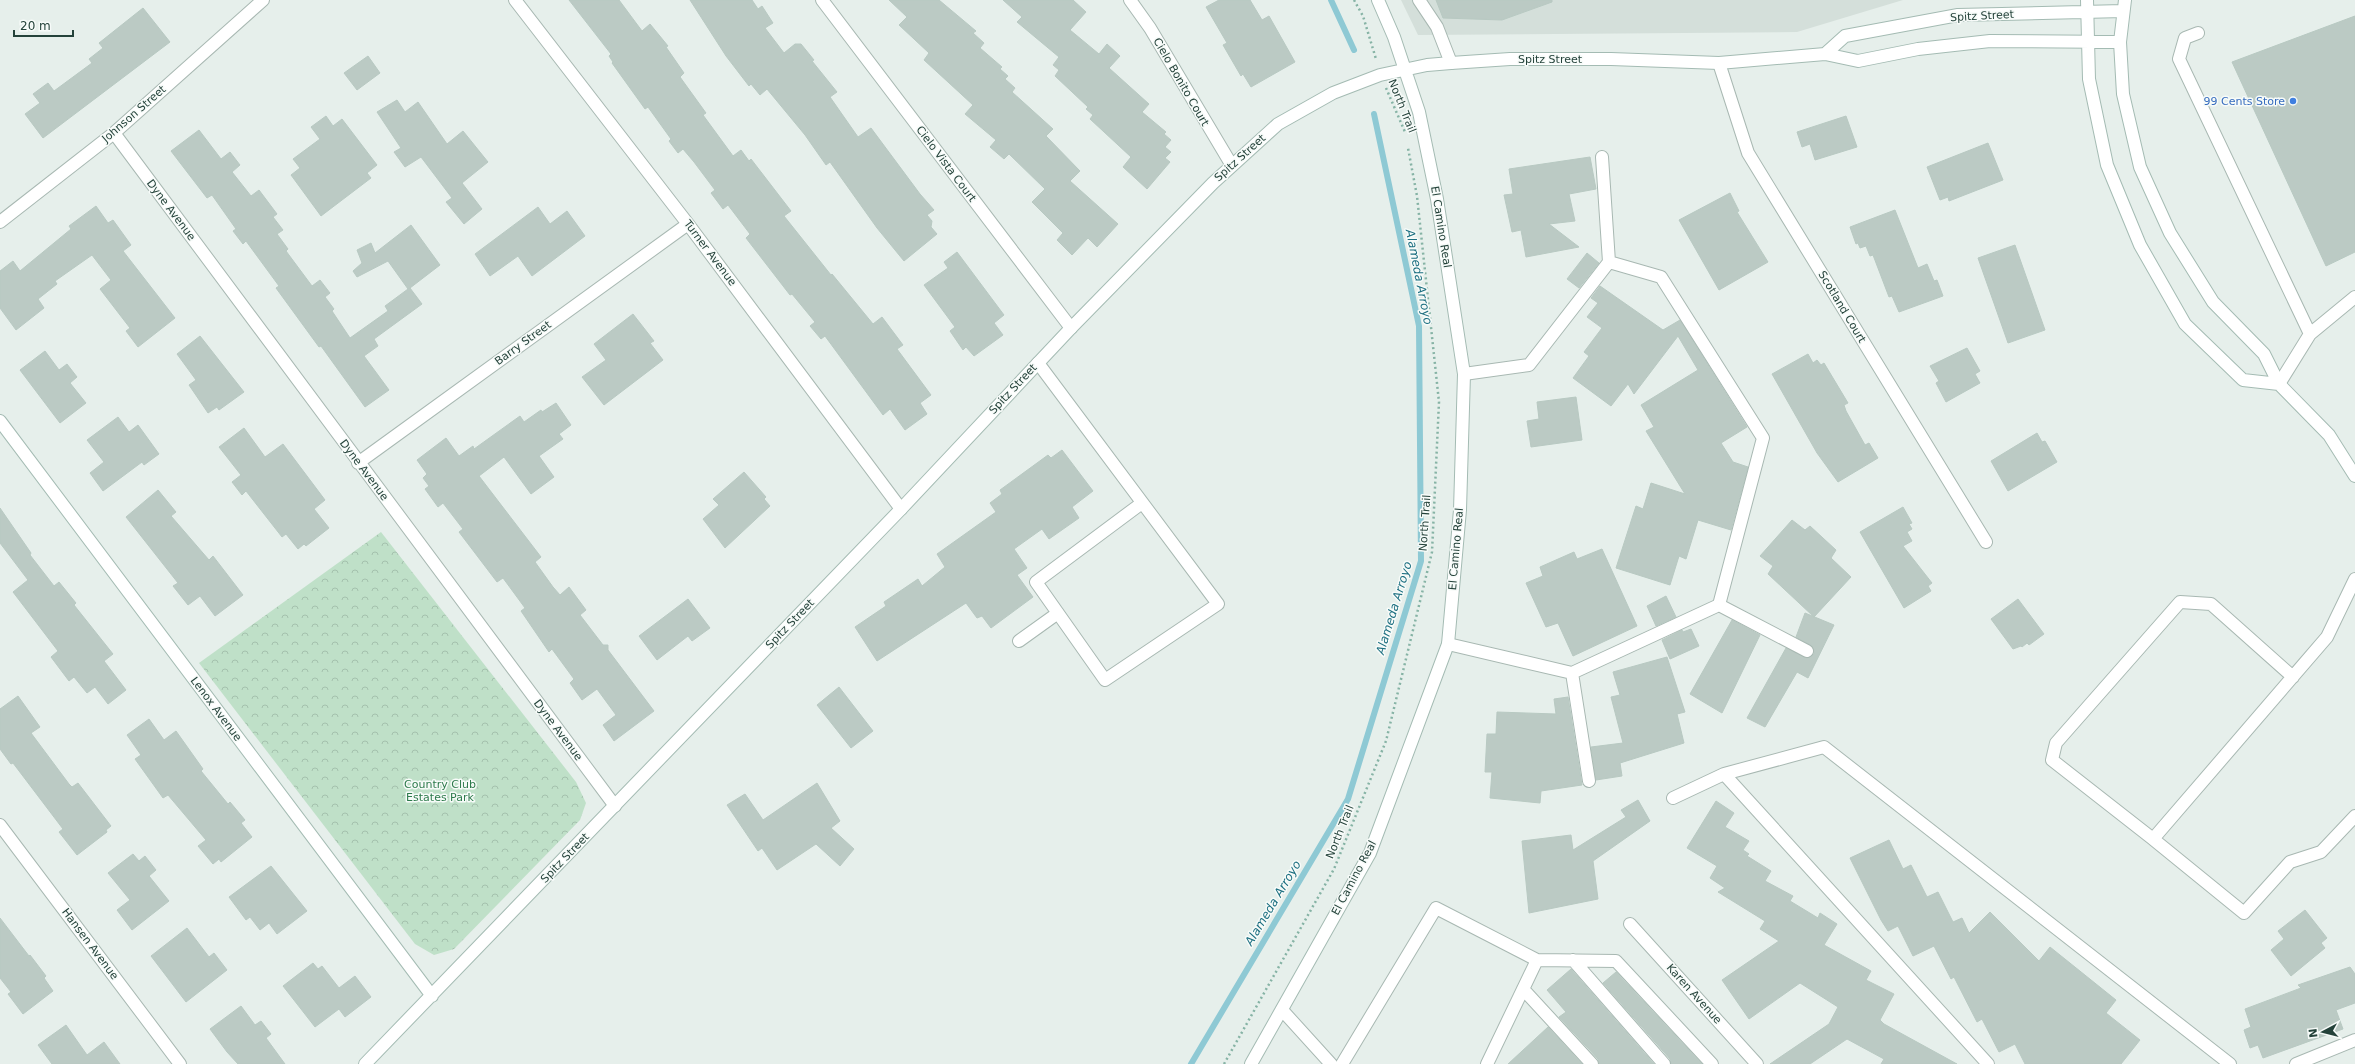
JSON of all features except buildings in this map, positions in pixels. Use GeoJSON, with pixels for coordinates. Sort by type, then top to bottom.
{"type":"FeatureCollection","features":[{"type":"Feature","properties":{"kind":"street","name":"Johnson Street"},"geometry":{"type":"LineString","coordinates":[[0,222],[114,133],[263,0]]}},
{"type":"Feature","properties":{"kind":"street","name":"Turner Avenue"},"geometry":{"type":"LineString","coordinates":[[515,0],[688,224],[901,509]]}},
{"type":"Feature","properties":{"kind":"street","name":"Cielo Vista Court"},"geometry":{"type":"LineString","coordinates":[[822,0],[1071,328]]}},
{"type":"Feature","properties":{"kind":"street","name":"Cielo Bonito Court"},"geometry":{"type":"LineString","coordinates":[[1130,0],[1150,28],[1231,164]]}},
{"type":"Feature","properties":{"kind":"street","name":"El Camino Real"},"geometry":{"type":"LineString","coordinates":[[1251,1064],[1370,853],[1448,644],[1460,510],[1464,374],[1437,199],[1419,112],[1378,0]]}},
{"type":"Feature","properties":{"kind":"street"},"geometry":{"type":"LineString","coordinates":[[1419,0],[1438,27],[1451,63]]}},
{"type":"Feature","properties":{"kind":"street","name":"Spitz Street"},"geometry":{"type":"LineString","coordinates":[[1825,54],[1845,36],[1958,15],[2087,6],[2124,5]]}},
{"type":"Feature","properties":{"kind":"street"},"geometry":{"type":"LineString","coordinates":[[2124,5],[2120,42],[2123,94],[2140,166],[2170,233],[2213,302],[2264,354],[2279,384],[2329,435],[2355,476]]}},
{"type":"Feature","properties":{"kind":"street"},"geometry":{"type":"LineString","coordinates":[[2087,6],[2089,79],[2106,165],[2140,245],[2185,324],[2243,380],[2279,384]]}},
{"type":"Feature","properties":{"kind":"street"},"geometry":{"type":"LineString","coordinates":[[2198,32],[2185,38],[2179,59],[2310,334]]}},
{"type":"Feature","properties":{"kind":"street","name":"Spitz Street"},"geometry":{"type":"LineString","coordinates":[[365,1064],[901,509],[1071,328],[1231,164],[1278,124],[1332,93],[1380,75],[1405,71],[1427,65],[1510,59],[1611,59],[1719,63],[1825,54],[1858,61],[1918,49],[1990,41],[2120,42]]}},
{"type":"Feature","properties":{"kind":"street","name":"Scotland Court"},"geometry":{"type":"LineString","coordinates":[[1719,63],[1748,153],[1986,542]]}},
{"type":"Feature","properties":{"kind":"street","name":"Dyne Avenue"},"geometry":{"type":"LineString","coordinates":[[114,133],[358,463],[615,806]]}},
{"type":"Feature","properties":{"kind":"street"},"geometry":{"type":"LineString","coordinates":[[1464,374],[1529,365],[1609,262],[1602,157]]}},
{"type":"Feature","properties":{"kind":"street","name":"Barry Street"},"geometry":{"type":"LineString","coordinates":[[358,463],[688,224]]}},
{"type":"Feature","properties":{"kind":"street"},"geometry":{"type":"LineString","coordinates":[[1609,262],[1661,277],[1763,438],[1719,604]]}},
{"type":"Feature","properties":{"kind":"street"},"geometry":{"type":"LineString","coordinates":[[2279,384],[2310,334],[2355,297]]}},
{"type":"Feature","properties":{"kind":"street"},"geometry":{"type":"LineString","coordinates":[[1038,363],[1218,604],[1105,680],[1036,582],[1142,503]]}},
{"type":"Feature","properties":{"kind":"street","name":"Lenox Avenue"},"geometry":{"type":"LineString","coordinates":[[0,421],[432,996]]}},
{"type":"Feature","properties":{"kind":"street"},"geometry":{"type":"LineString","coordinates":[[2153,839],[2327,637],[2355,579]]}},
{"type":"Feature","properties":{"kind":"street"},"geometry":{"type":"LineString","coordinates":[[2293,677],[2211,604],[2180,602],[2056,743],[2052,760],[2244,913],[2290,862],[2321,852],[2355,816]]}},
{"type":"Feature","properties":{"kind":"street"},"geometry":{"type":"LineString","coordinates":[[1719,604],[1807,651]]}},
{"type":"Feature","properties":{"kind":"street"},"geometry":{"type":"LineString","coordinates":[[1448,644],[1572,673],[1719,604]]}},
{"type":"Feature","properties":{"kind":"street"},"geometry":{"type":"LineString","coordinates":[[1019,642],[1058,612]]}},
{"type":"Feature","properties":{"kind":"street"},"geometry":{"type":"LineString","coordinates":[[1572,673],[1589,781]]}},
{"type":"Feature","properties":{"kind":"street"},"geometry":{"type":"LineString","coordinates":[[1673,798],[1724,774],[1824,747],[2230,1064]]}},
{"type":"Feature","properties":{"kind":"street"},"geometry":{"type":"LineString","coordinates":[[1724,774],[1988,1064]]}},
{"type":"Feature","properties":{"kind":"street","name":"Hansen Avenue"},"geometry":{"type":"LineString","coordinates":[[0,825],[180,1064]]}},
{"type":"Feature","properties":{"kind":"street"},"geometry":{"type":"LineString","coordinates":[[1342,1064],[1436,908],[1537,960],[1616,961],[1712,1064]]}},
{"type":"Feature","properties":{"kind":"street","name":"Karen Avenue"},"geometry":{"type":"LineString","coordinates":[[1630,924],[1757,1064]]}},
{"type":"Feature","properties":{"kind":"street"},"geometry":{"type":"LineString","coordinates":[[1487,1064],[1537,960]]}},
{"type":"Feature","properties":{"kind":"street"},"geometry":{"type":"LineString","coordinates":[[1573,960],[1664,1064]]}},
{"type":"Feature","properties":{"kind":"street"},"geometry":{"type":"LineString","coordinates":[[1523,989],[1592,1064]]}},
{"type":"Feature","properties":{"kind":"street"},"geometry":{"type":"LineString","coordinates":[[1282,1010],[1331,1064]]}},
{"type":"Feature","properties":{"kind":"street"},"geometry":{"type":"LineString","coordinates":[[2296,1064],[2355,1040]]}},
{"type":"Feature","properties":{"kind":"path","name":"North Trail"},"geometry":{"type":"LineString","coordinates":[[1354,0],[1363,16],[1380,75],[1406,138]]}},
{"type":"Feature","properties":{"kind":"path","name":"North Trail"},"geometry":{"type":"LineString","coordinates":[[1224,1064],[1334,869],[1386,740],[1432,552],[1440,402],[1417,196],[1408,145]]}},
{"type":"Feature","properties":{"kind":"shaded area"},"geometry":{"type":"Polygon","coordinates":[[[1401,0],[1903,0],[1797,32],[1418,35],[1401,0]]]}},
{"type":"Feature","properties":{"kind":"green space","name":"Country Club Estates Park"},"geometry":{"type":"Polygon","coordinates":[[[381,532],[576,782],[586,803],[580,820],[454,949],[434,955],[415,944],[199,663],[381,532]]]}},
{"type":"Feature","properties":{"kind":"waterway","name":"Alameda Arroyo"},"geometry":{"type":"LineString","coordinates":[[1331,0],[1354,50]]}},
{"type":"Feature","properties":{"kind":"waterway","name":"Alameda Arroyo"},"geometry":{"type":"LineString","coordinates":[[1191,1064],[1348,799],[1421,561],[1419,326],[1374,114]]}},
{"type":"Feature","properties":{"kind":"place","name":"99 Cents Store"},"geometry":{"type":"Point","coordinates":[2293,101]}}]}
